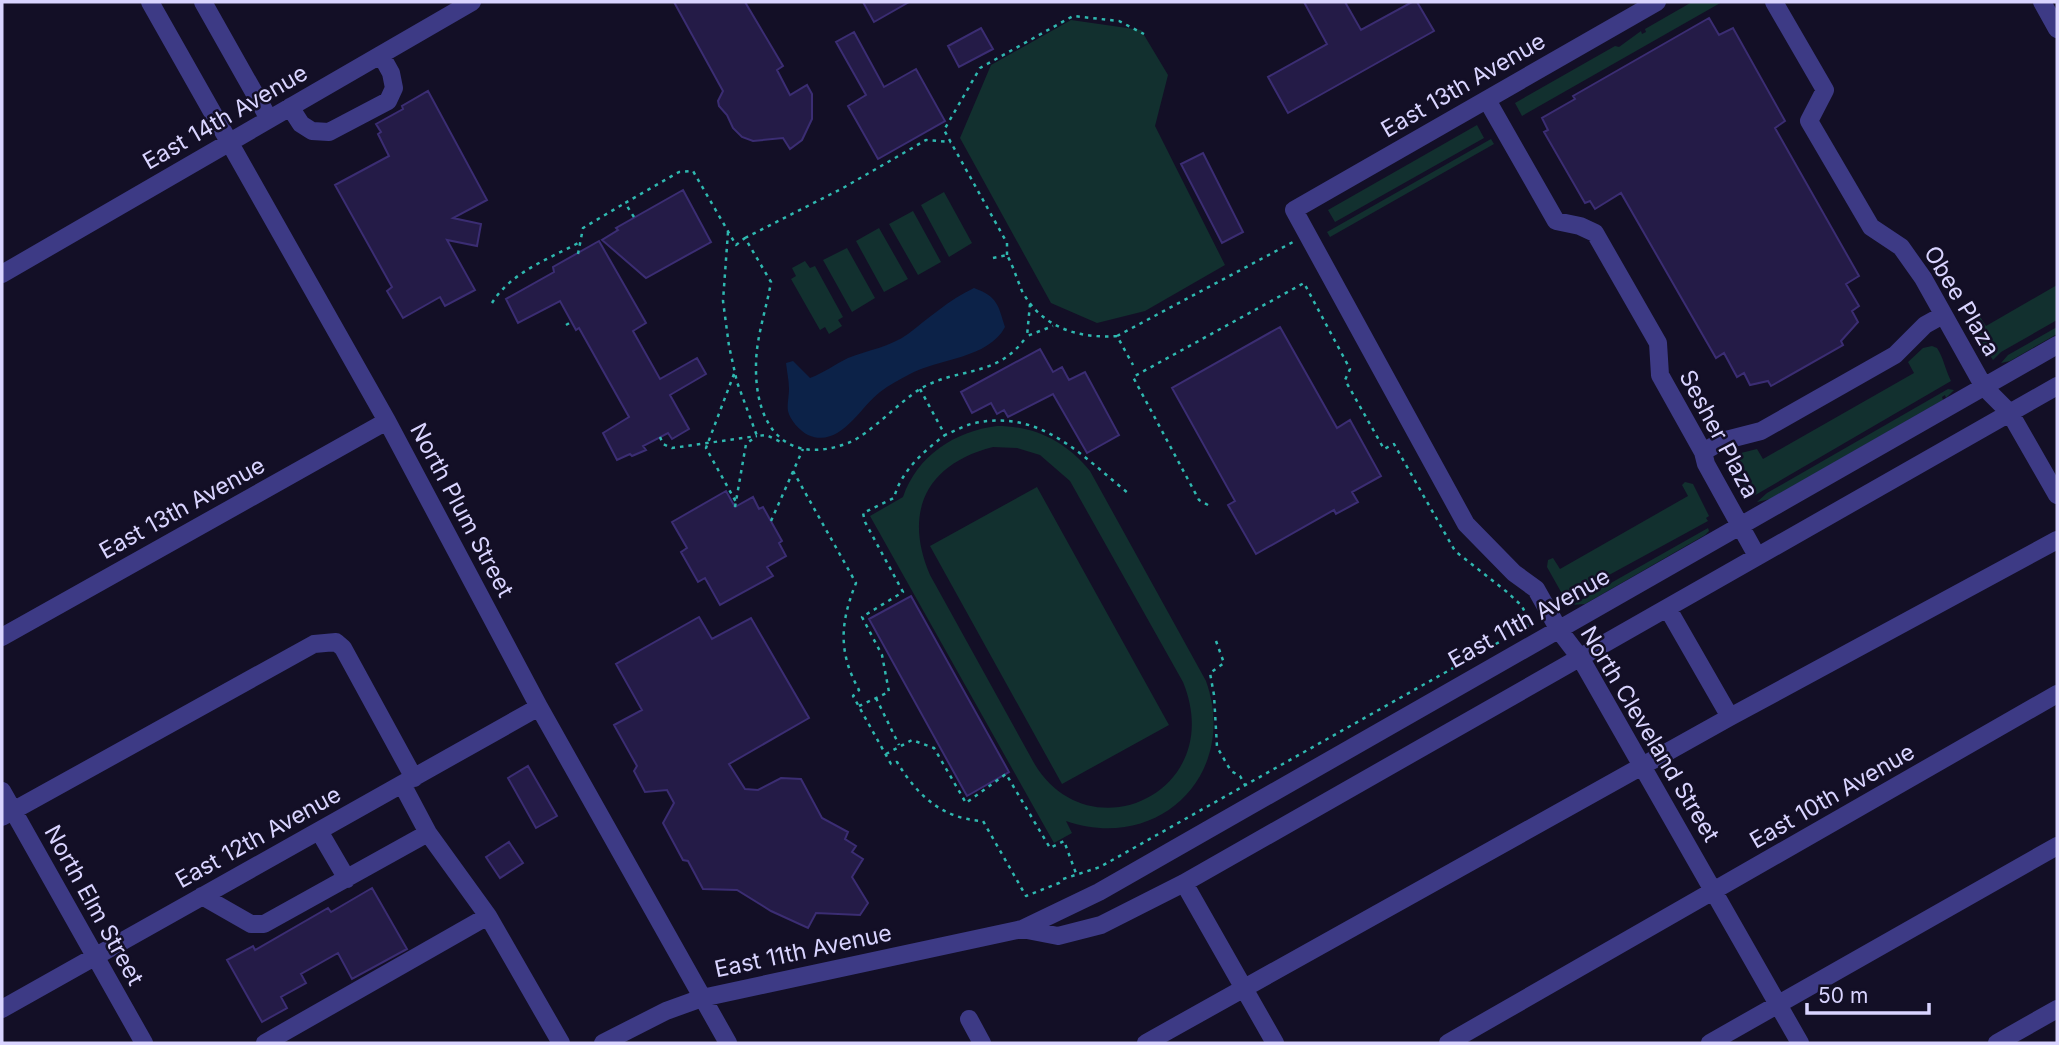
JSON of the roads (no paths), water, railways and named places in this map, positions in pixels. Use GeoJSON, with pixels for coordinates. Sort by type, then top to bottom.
{"type":"FeatureCollection","features":[{"type":"Feature","properties":{"kind":"street","name":"North Plum Street"},"geometry":{"type":"LineString","coordinates":[[150,2],[387,421],[539,708],[728,1043]]}},
{"type":"Feature","properties":{"kind":"street"},"geometry":{"type":"LineString","coordinates":[[203,2],[270,119]]}},
{"type":"Feature","properties":{"kind":"street","name":"East 14th Avenue"},"geometry":{"type":"LineString","coordinates":[[2,274],[472,2]]}},
{"type":"Feature","properties":{"kind":"street","name":"East 13th Avenue"},"geometry":{"type":"LineString","coordinates":[[1294,210],[1657,2]]}},
{"type":"Feature","properties":{"kind":"street","name":"Obee Plaza"},"geometry":{"type":"LineString","coordinates":[[1774,2],[1825,90],[1809,121],[1871,227],[1901,247],[1923,278],[1984,387],[2011,413],[2057,495]]}},
{"type":"Feature","properties":{"kind":"street"},"geometry":{"type":"LineString","coordinates":[[2042,2],[2057,29]]}},
{"type":"Feature","properties":{"kind":"street"},"geometry":{"type":"LineString","coordinates":[[290,107],[301,124],[312,131],[329,132],[388,101],[394,88],[391,73],[381,55]]}},
{"type":"Feature","properties":{"kind":"street","name":"Sesher Plaza"},"geometry":{"type":"LineString","coordinates":[[1487,100],[1556,221],[1580,226],[1595,233],[1658,343],[1660,376],[1757,556]]}},
{"type":"Feature","properties":{"kind":"street","name":"North Cleveland Street"},"geometry":{"type":"LineString","coordinates":[[1294,210],[1466,524],[1514,573],[1536,589],[1559,629],[1581,659],[1800,1043]]}},
{"type":"Feature","properties":{"kind":"street"},"geometry":{"type":"LineString","coordinates":[[1703,452],[1722,441],[1762,431],[1895,355],[1925,325],[1943,315]]}},
{"type":"Feature","properties":{"kind":"street","name":"East 11th Avenue"},"geometry":{"type":"LineString","coordinates":[[603,1043],[666,1011],[702,998],[1022,929],[1099,892],[2057,345]]}},
{"type":"Feature","properties":{"kind":"street","name":"East 11th Avenue"},"geometry":{"type":"LineString","coordinates":[[1022,929],[1058,936],[1101,925],[1184,883],[2057,386]]}},
{"type":"Feature","properties":{"kind":"street","name":"East 13th Avenue"},"geometry":{"type":"LineString","coordinates":[[2,637],[387,421]]}},
{"type":"Feature","properties":{"kind":"street"},"geometry":{"type":"LineString","coordinates":[[1146,1043],[1730,717],[2057,540]]}},
{"type":"Feature","properties":{"kind":"street"},"geometry":{"type":"LineString","coordinates":[[1668,609],[1730,717]]}},
{"type":"Feature","properties":{"kind":"street"},"geometry":{"type":"LineString","coordinates":[[8,814],[314,644],[337,642],[343,648],[408,781],[428,833],[488,916],[561,1043]]}},
{"type":"Feature","properties":{"kind":"street","name":"East 10th Avenue"},"geometry":{"type":"LineString","coordinates":[[1448,1043],[2057,694]]}},
{"type":"Feature","properties":{"kind":"street","name":"East 12th Avenue"},"geometry":{"type":"LineString","coordinates":[[2,1009],[539,708]]}},
{"type":"Feature","properties":{"kind":"street","name":"North Elm Street"},"geometry":{"type":"LineString","coordinates":[[2,791],[8,814],[96,956],[144,1043]]}},
{"type":"Feature","properties":{"kind":"street"},"geometry":{"type":"LineString","coordinates":[[319,831],[347,879]]}},
{"type":"Feature","properties":{"kind":"street"},"geometry":{"type":"LineString","coordinates":[[202,896],[251,924],[264,924],[428,833]]}},
{"type":"Feature","properties":{"kind":"street"},"geometry":{"type":"LineString","coordinates":[[1710,1043],[2057,846]]}},
{"type":"Feature","properties":{"kind":"street"},"geometry":{"type":"LineString","coordinates":[[1184,883],[1275,1043]]}},
{"type":"Feature","properties":{"kind":"street"},"geometry":{"type":"LineString","coordinates":[[265,1043],[488,916]]}},
{"type":"Feature","properties":{"kind":"street"},"geometry":{"type":"LineString","coordinates":[[1997,1043],[2057,1009]]}},
{"type":"Feature","properties":{"kind":"street"},"geometry":{"type":"LineString","coordinates":[[969,1019],[982,1043]]}},
{"type":"Feature","properties":{"kind":"water"},"geometry":{"type":"Polygon","coordinates":[[[974,288],[993,298],[1005,327],[987,346],[962,357],[920,369],[894,383],[872,399],[840,432],[830,436],[819,438],[808,435],[793,421],[788,411],[786,363],[793,361],[810,378],[848,358],[901,338],[948,303],[974,288]]]}}]}
